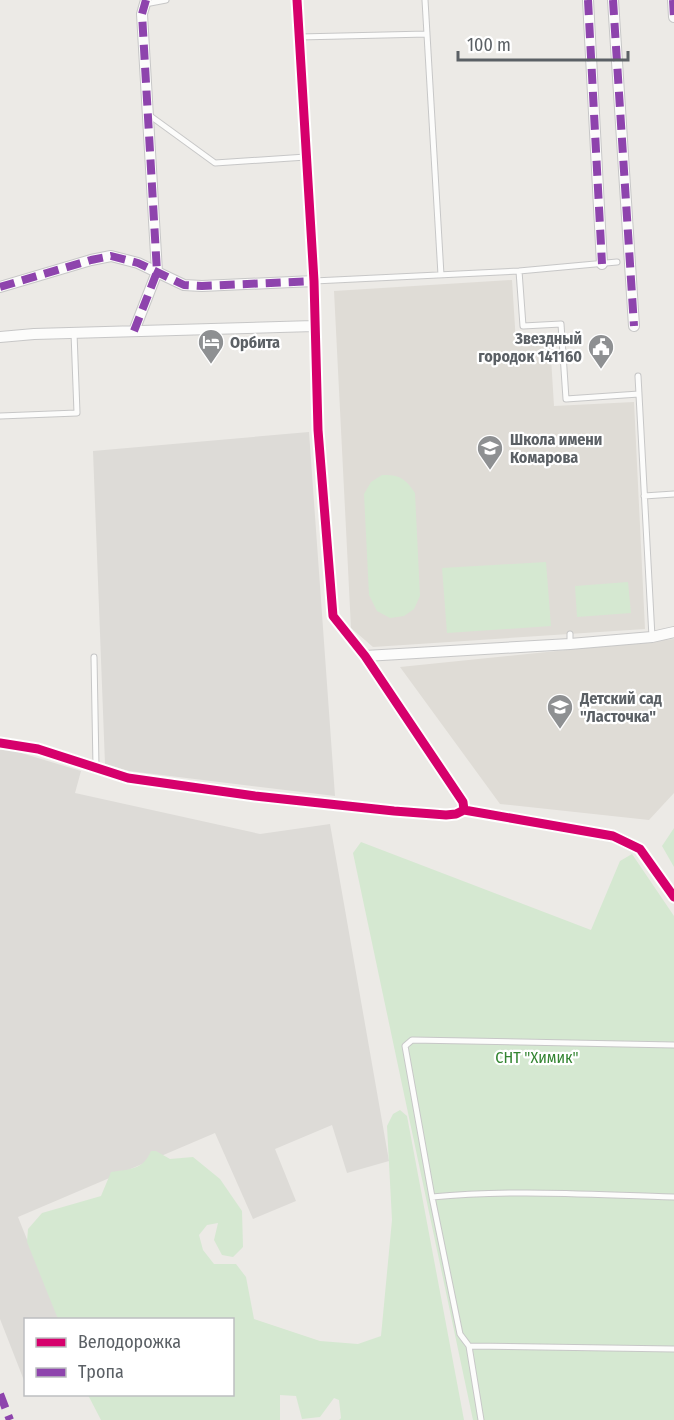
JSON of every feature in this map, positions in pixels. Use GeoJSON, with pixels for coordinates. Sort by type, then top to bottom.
{"type":"FeatureCollection","features":[{"type":"Feature","properties":{"kind":"street"},"geometry":{"type":"LineString","coordinates":[[297,0],[314,281],[318,429],[333,616],[365,656],[463,802],[464,810]]}},
{"type":"Feature","properties":{"kind":"street"},"geometry":{"type":"LineString","coordinates":[[588,0],[602,264]]}},
{"type":"Feature","properties":{"kind":"street"},"geometry":{"type":"LineString","coordinates":[[613,0],[634,326]]}},
{"type":"Feature","properties":{"kind":"street"},"geometry":{"type":"LineString","coordinates":[[673,0],[674,17]]}},
{"type":"Feature","properties":{"kind":"street"},"geometry":{"type":"LineString","coordinates":[[134,331],[157,272],[142,14],[146,2]]}},
{"type":"Feature","properties":{"kind":"street"},"geometry":{"type":"LineString","coordinates":[[0,287],[111,256],[138,263],[184,285],[314,281]]}},
{"type":"Feature","properties":{"kind":"street"},"geometry":{"type":"LineString","coordinates":[[0,337],[314,326]]}},
{"type":"Feature","properties":{"kind":"street"},"geometry":{"type":"LineString","coordinates":[[365,656],[570,639],[652,637],[674,632]]}},
{"type":"Feature","properties":{"kind":"street"},"geometry":{"type":"LineString","coordinates":[[0,743],[38,749],[128,778],[255,796],[446,815],[464,810],[613,836],[640,849],[674,897]]}},
{"type":"Feature","properties":{"kind":"lane"},"geometry":{"type":"LineString","coordinates":[[146,2],[166,0]]}},
{"type":"Feature","properties":{"kind":"lane"},"geometry":{"type":"LineString","coordinates":[[425,0],[441,275]]}},
{"type":"Feature","properties":{"kind":"lane"},"geometry":{"type":"LineString","coordinates":[[299,37],[427,34]]}},
{"type":"Feature","properties":{"kind":"lane"},"geometry":{"type":"LineString","coordinates":[[148,114],[215,163],[306,157]]}},
{"type":"Feature","properties":{"kind":"lane"},"geometry":{"type":"LineString","coordinates":[[314,281],[519,271],[617,262]]}},
{"type":"Feature","properties":{"kind":"lane"},"geometry":{"type":"LineString","coordinates":[[519,271],[523,326],[561,324],[566,399],[639,394]]}},
{"type":"Feature","properties":{"kind":"lane"},"geometry":{"type":"LineString","coordinates":[[0,416],[77,413],[74,333]]}},
{"type":"Feature","properties":{"kind":"lane"},"geometry":{"type":"LineString","coordinates":[[638,376],[644,496],[643,536],[652,637]]}},
{"type":"Feature","properties":{"kind":"lane"},"geometry":{"type":"LineString","coordinates":[[644,496],[674,494]]}},
{"type":"Feature","properties":{"kind":"lane"},"geometry":{"type":"LineString","coordinates":[[94,657],[96,768]]}},
{"type":"Feature","properties":{"kind":"lane"},"geometry":{"type":"LineString","coordinates":[[481,1420],[469,1346],[460,1334],[432,1197],[405,1046],[412,1040],[674,1045]]}},
{"type":"Feature","properties":{"kind":"lane"},"geometry":{"type":"LineString","coordinates":[[432,1197],[465,1193],[674,1197]]}},
{"type":"Feature","properties":{"kind":"lane"},"geometry":{"type":"LineString","coordinates":[[469,1346],[674,1349]]}},
{"type":"Feature","properties":{"kind":"shaded area","name":"Школа имени Комарова"},"geometry":{"type":"Polygon","coordinates":[[[512,280],[516,343],[550,342],[554,406],[634,402],[645,629],[373,647],[351,628],[334,291],[512,280]]]}},
{"type":"Feature","properties":{"kind":"shaded area"},"geometry":{"type":"Polygon","coordinates":[[[309,432],[335,796],[129,771],[105,764],[93,451],[309,432]]]}},
{"type":"Feature","properties":{"kind":"shaded area","name":"Детский сад \"Ласточка\""},"geometry":{"type":"Polygon","coordinates":[[[674,639],[674,793],[649,820],[500,804],[400,667],[674,639]]]}},
{"type":"Feature","properties":{"kind":"shaded area"},"geometry":{"type":"Polygon","coordinates":[[[8,749],[81,771],[75,793],[260,834],[330,824],[389,1161],[347,1173],[332,1125],[275,1149],[296,1201],[253,1219],[215,1133],[18,1217],[59,1318],[24,1318],[24,1380],[0,1319],[0,750],[8,749]]]}},
{"type":"Feature","properties":{"kind":"green space"},"geometry":{"type":"Polygon","coordinates":[[[382,475],[402,478],[415,493],[420,596],[414,609],[404,616],[390,618],[377,611],[369,595],[364,494],[371,482],[382,475]]]}},
{"type":"Feature","properties":{"kind":"green space"},"geometry":{"type":"Polygon","coordinates":[[[546,562],[551,626],[447,633],[442,568],[546,562]]]}},
{"type":"Feature","properties":{"kind":"green space"},"geometry":{"type":"Polygon","coordinates":[[[628,582],[631,613],[577,617],[575,586],[628,582]]]}},
{"type":"Feature","properties":{"kind":"green space"},"geometry":{"type":"Polygon","coordinates":[[[674,828],[674,867],[662,846],[674,828]]]}},
{"type":"Feature","properties":{"kind":"green space","name":"СНТ \"Химик\""},"geometry":{"type":"Polygon","coordinates":[[[361,842],[591,930],[620,861],[632,854],[674,916],[674,1420],[473,1420],[353,853],[361,842]]]}},
{"type":"Feature","properties":{"kind":"green space"},"geometry":{"type":"Polygon","coordinates":[[[400,1110],[407,1116],[464,1420],[339,1420],[341,1418],[339,1400],[334,1398],[320,1417],[302,1419],[296,1396],[280,1395],[280,1420],[101,1420],[89,1396],[234,1396],[234,1318],[58,1318],[27,1242],[28,1229],[42,1213],[101,1196],[111,1172],[140,1165],[151,1151],[156,1151],[170,1159],[193,1157],[220,1179],[242,1211],[243,1247],[233,1257],[222,1255],[214,1240],[218,1223],[207,1225],[199,1235],[203,1250],[214,1264],[236,1264],[246,1277],[254,1319],[320,1341],[358,1344],[381,1336],[392,1220],[387,1126],[393,1114],[400,1110]]]}},
{"type":"Feature","properties":{"kind":"marked path"},"geometry":{"type":"LineString","coordinates":[[134,331],[157,272],[142,14],[146,0]]}},
{"type":"Feature","properties":{"kind":"marked path"},"geometry":{"type":"LineString","coordinates":[[588,0],[602,264]]}},
{"type":"Feature","properties":{"kind":"marked path"},"geometry":{"type":"LineString","coordinates":[[613,0],[634,326]]}},
{"type":"Feature","properties":{"kind":"marked path"},"geometry":{"type":"LineString","coordinates":[[673,0],[674,17]]}},
{"type":"Feature","properties":{"kind":"marked path"},"geometry":{"type":"LineString","coordinates":[[0,287],[111,256],[138,263],[184,285],[314,281]]}},
{"type":"Feature","properties":{"kind":"marked path"},"geometry":{"type":"LineString","coordinates":[[0,1394],[10,1420]]}},
{"type":"Feature","properties":{"kind":"cycle path"},"geometry":{"type":"LineString","coordinates":[[297,0],[314,281],[318,430],[333,616],[365,656],[463,802],[464,810]]}},
{"type":"Feature","properties":{"kind":"cycle path"},"geometry":{"type":"LineString","coordinates":[[0,743],[38,749],[128,778],[255,796],[394,811],[446,815],[464,810],[613,836],[640,849],[674,897]]}},
{"type":"Feature","properties":{"kind":"place","name":"Орбита"},"geometry":{"type":"Point","coordinates":[211,365]}},
{"type":"Feature","properties":{"kind":"place","name":"Звездный городок 141160"},"geometry":{"type":"Point","coordinates":[601,370]}},
{"type":"Feature","properties":{"kind":"place","name":"Школа имени Комарова"},"geometry":{"type":"Point","coordinates":[490,471]}},
{"type":"Feature","properties":{"kind":"place","name":"Детский сад \"Ласточка\""},"geometry":{"type":"Point","coordinates":[560,730]}}]}
